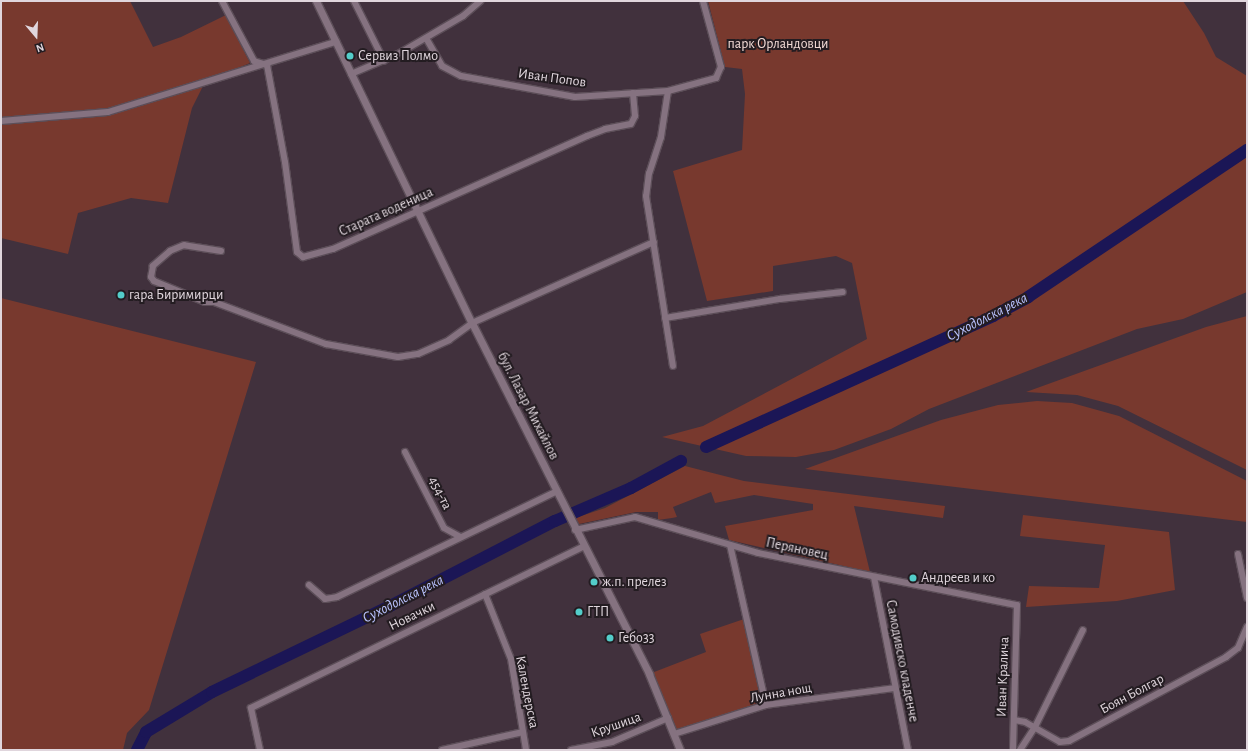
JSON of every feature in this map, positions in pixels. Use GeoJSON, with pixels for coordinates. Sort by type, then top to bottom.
{"type":"FeatureCollection","features":[{"type":"Feature","properties":{"kind":"street"},"geometry":{"type":"LineString","coordinates":[[222,1],[254,61],[267,65]]}},
{"type":"Feature","properties":{"kind":"street","name":"бул. Лазар Михайлов"},"geometry":{"type":"LineString","coordinates":[[316,1],[419,210],[472,323],[649,674],[680,750]]}},
{"type":"Feature","properties":{"kind":"street"},"geometry":{"type":"LineString","coordinates":[[354,1],[384,61]]}},
{"type":"Feature","properties":{"kind":"street"},"geometry":{"type":"LineString","coordinates":[[351,74],[384,61],[426,38],[463,16],[480,1]]}},
{"type":"Feature","properties":{"kind":"street","name":"Иван Попов"},"geometry":{"type":"LineString","coordinates":[[426,38],[442,66],[461,76],[575,97],[668,91],[716,78],[721,67],[703,1]]}},
{"type":"Feature","properties":{"kind":"street"},"geometry":{"type":"LineString","coordinates":[[1,121],[108,112],[267,65],[336,42]]}},
{"type":"Feature","properties":{"kind":"street","name":"Старата воденица"},"geometry":{"type":"LineString","coordinates":[[267,65],[285,162],[297,252],[303,257],[312,256],[604,129],[631,124],[635,116],[633,93]]}},
{"type":"Feature","properties":{"kind":"street"},"geometry":{"type":"LineString","coordinates":[[668,91],[661,137],[649,173],[646,196],[673,366]]}},
{"type":"Feature","properties":{"kind":"street"},"geometry":{"type":"LineString","coordinates":[[221,251],[184,245],[170,251],[153,266],[151,277],[154,281],[205,302],[214,302],[262,322],[326,344],[370,354],[398,357],[418,354],[449,340],[472,323],[654,242]]}},
{"type":"Feature","properties":{"kind":"street"},"geometry":{"type":"LineString","coordinates":[[665,318],[780,299],[843,292]]}},
{"type":"Feature","properties":{"kind":"street","name":"454-та"},"geometry":{"type":"LineString","coordinates":[[405,452],[444,528],[460,537]]}},
{"type":"Feature","properties":{"kind":"street"},"geometry":{"type":"LineString","coordinates":[[309,585],[325,599],[337,597],[557,491]]}},
{"type":"Feature","properties":{"kind":"street","name":"Перяновец"},"geometry":{"type":"LineString","coordinates":[[575,528],[636,517],[730,545],[874,577],[1017,605]]}},
{"type":"Feature","properties":{"kind":"street"},"geometry":{"type":"LineString","coordinates":[[730,545],[766,705]]}},
{"type":"Feature","properties":{"kind":"street","name":"Новачки"},"geometry":{"type":"LineString","coordinates":[[260,750],[251,708],[584,546]]}},
{"type":"Feature","properties":{"kind":"street"},"geometry":{"type":"LineString","coordinates":[[1238,554],[1247,598]]}},
{"type":"Feature","properties":{"kind":"street","name":"Самодивско кладенче"},"geometry":{"type":"LineString","coordinates":[[874,577],[908,750]]}},
{"type":"Feature","properties":{"kind":"street","name":"Календерска"},"geometry":{"type":"LineString","coordinates":[[485,594],[511,659],[526,750]]}},
{"type":"Feature","properties":{"kind":"street","name":"Иван Кралича"},"geometry":{"type":"LineString","coordinates":[[1013,750],[1017,605]]}},
{"type":"Feature","properties":{"kind":"street","name":"Боян Болгар"},"geometry":{"type":"LineString","coordinates":[[1014,720],[1034,727],[1060,742],[1069,741],[1226,657],[1238,648],[1247,627]]}},
{"type":"Feature","properties":{"kind":"street"},"geometry":{"type":"LineString","coordinates":[[1020,750],[1034,727],[1083,630]]}},
{"type":"Feature","properties":{"kind":"street","name":"Лунна нощ"},"geometry":{"type":"LineString","coordinates":[[674,734],[766,705],[895,688]]}},
{"type":"Feature","properties":{"kind":"street","name":"Крушица"},"geometry":{"type":"LineString","coordinates":[[571,750],[612,742],[668,718]]}},
{"type":"Feature","properties":{"kind":"street"},"geometry":{"type":"LineString","coordinates":[[442,750],[523,732]]}},
{"type":"Feature","properties":{"kind":"green space"},"geometry":{"type":"Polygon","coordinates":[[[1,1],[130,1],[153,47],[181,37],[226,15],[250,63],[205,82],[192,108],[168,203],[131,198],[78,213],[68,254],[1,238],[1,1]]]}},
{"type":"Feature","properties":{"kind":"green space","name":"парк Орландовци"},"geometry":{"type":"Polygon","coordinates":[[[708,1],[1183,1],[1204,33],[1216,57],[1247,76],[1247,292],[1183,319],[1137,329],[929,409],[891,429],[834,450],[796,457],[746,456],[662,437],[703,426],[867,339],[852,263],[836,256],[773,266],[773,291],[707,301],[673,171],[742,150],[745,94],[742,69],[725,67],[708,1]]]}},
{"type":"Feature","properties":{"kind":"green space"},"geometry":{"type":"Polygon","coordinates":[[[1,298],[256,362],[149,710],[127,733],[123,750],[1,750],[1,298]]]}},
{"type":"Feature","properties":{"kind":"green space"},"geometry":{"type":"Polygon","coordinates":[[[1247,316],[1247,470],[1118,406],[1077,395],[1026,392],[1206,327],[1247,316]]]}},
{"type":"Feature","properties":{"kind":"green space"},"geometry":{"type":"Polygon","coordinates":[[[1037,401],[1072,403],[1119,416],[1247,481],[1247,522],[805,469],[941,420],[998,405],[1037,401]]]}},
{"type":"Feature","properties":{"kind":"green space"},"geometry":{"type":"Polygon","coordinates":[[[685,466],[744,481],[945,506],[943,518],[854,506],[870,572],[729,540],[725,526],[813,510],[813,504],[754,495],[715,503],[711,492],[673,507],[677,517],[672,518],[658,520],[658,512],[636,512],[579,524],[575,518],[605,508],[685,466]]]}},
{"type":"Feature","properties":{"kind":"green space"},"geometry":{"type":"Polygon","coordinates":[[[1023,515],[1169,532],[1175,590],[1117,601],[1026,607],[1029,586],[1099,588],[1105,545],[1020,536],[1023,515]]]}},
{"type":"Feature","properties":{"kind":"green space"},"geometry":{"type":"Polygon","coordinates":[[[747,618],[766,705],[674,734],[649,674],[706,652],[700,634],[747,618]]]}},
{"type":"Feature","properties":{"kind":"waterway","name":"Суходолска река"},"geometry":{"type":"LineString","coordinates":[[706,447],[993,316],[1028,297],[1247,150]]}},
{"type":"Feature","properties":{"kind":"waterway","name":"Суходолска река"},"geometry":{"type":"LineString","coordinates":[[137,750],[146,732],[212,692],[390,606],[555,521],[631,488],[681,461]]}},
{"type":"Feature","properties":{"kind":"place","name":"Сервиз Полмо"},"geometry":{"type":"Point","coordinates":[350,56]}},
{"type":"Feature","properties":{"kind":"place","name":"гара Биримирци"},"geometry":{"type":"Point","coordinates":[121,295]}},
{"type":"Feature","properties":{"kind":"place","name":"Андреев и ко"},"geometry":{"type":"Point","coordinates":[913,578]}},
{"type":"Feature","properties":{"kind":"place","name":"ж.п. прелез"},"geometry":{"type":"Point","coordinates":[594,582]}},
{"type":"Feature","properties":{"kind":"place","name":"ГТП"},"geometry":{"type":"Point","coordinates":[579,612]}},
{"type":"Feature","properties":{"kind":"place","name":"Гебо33"},"geometry":{"type":"Point","coordinates":[610,638]}}]}
